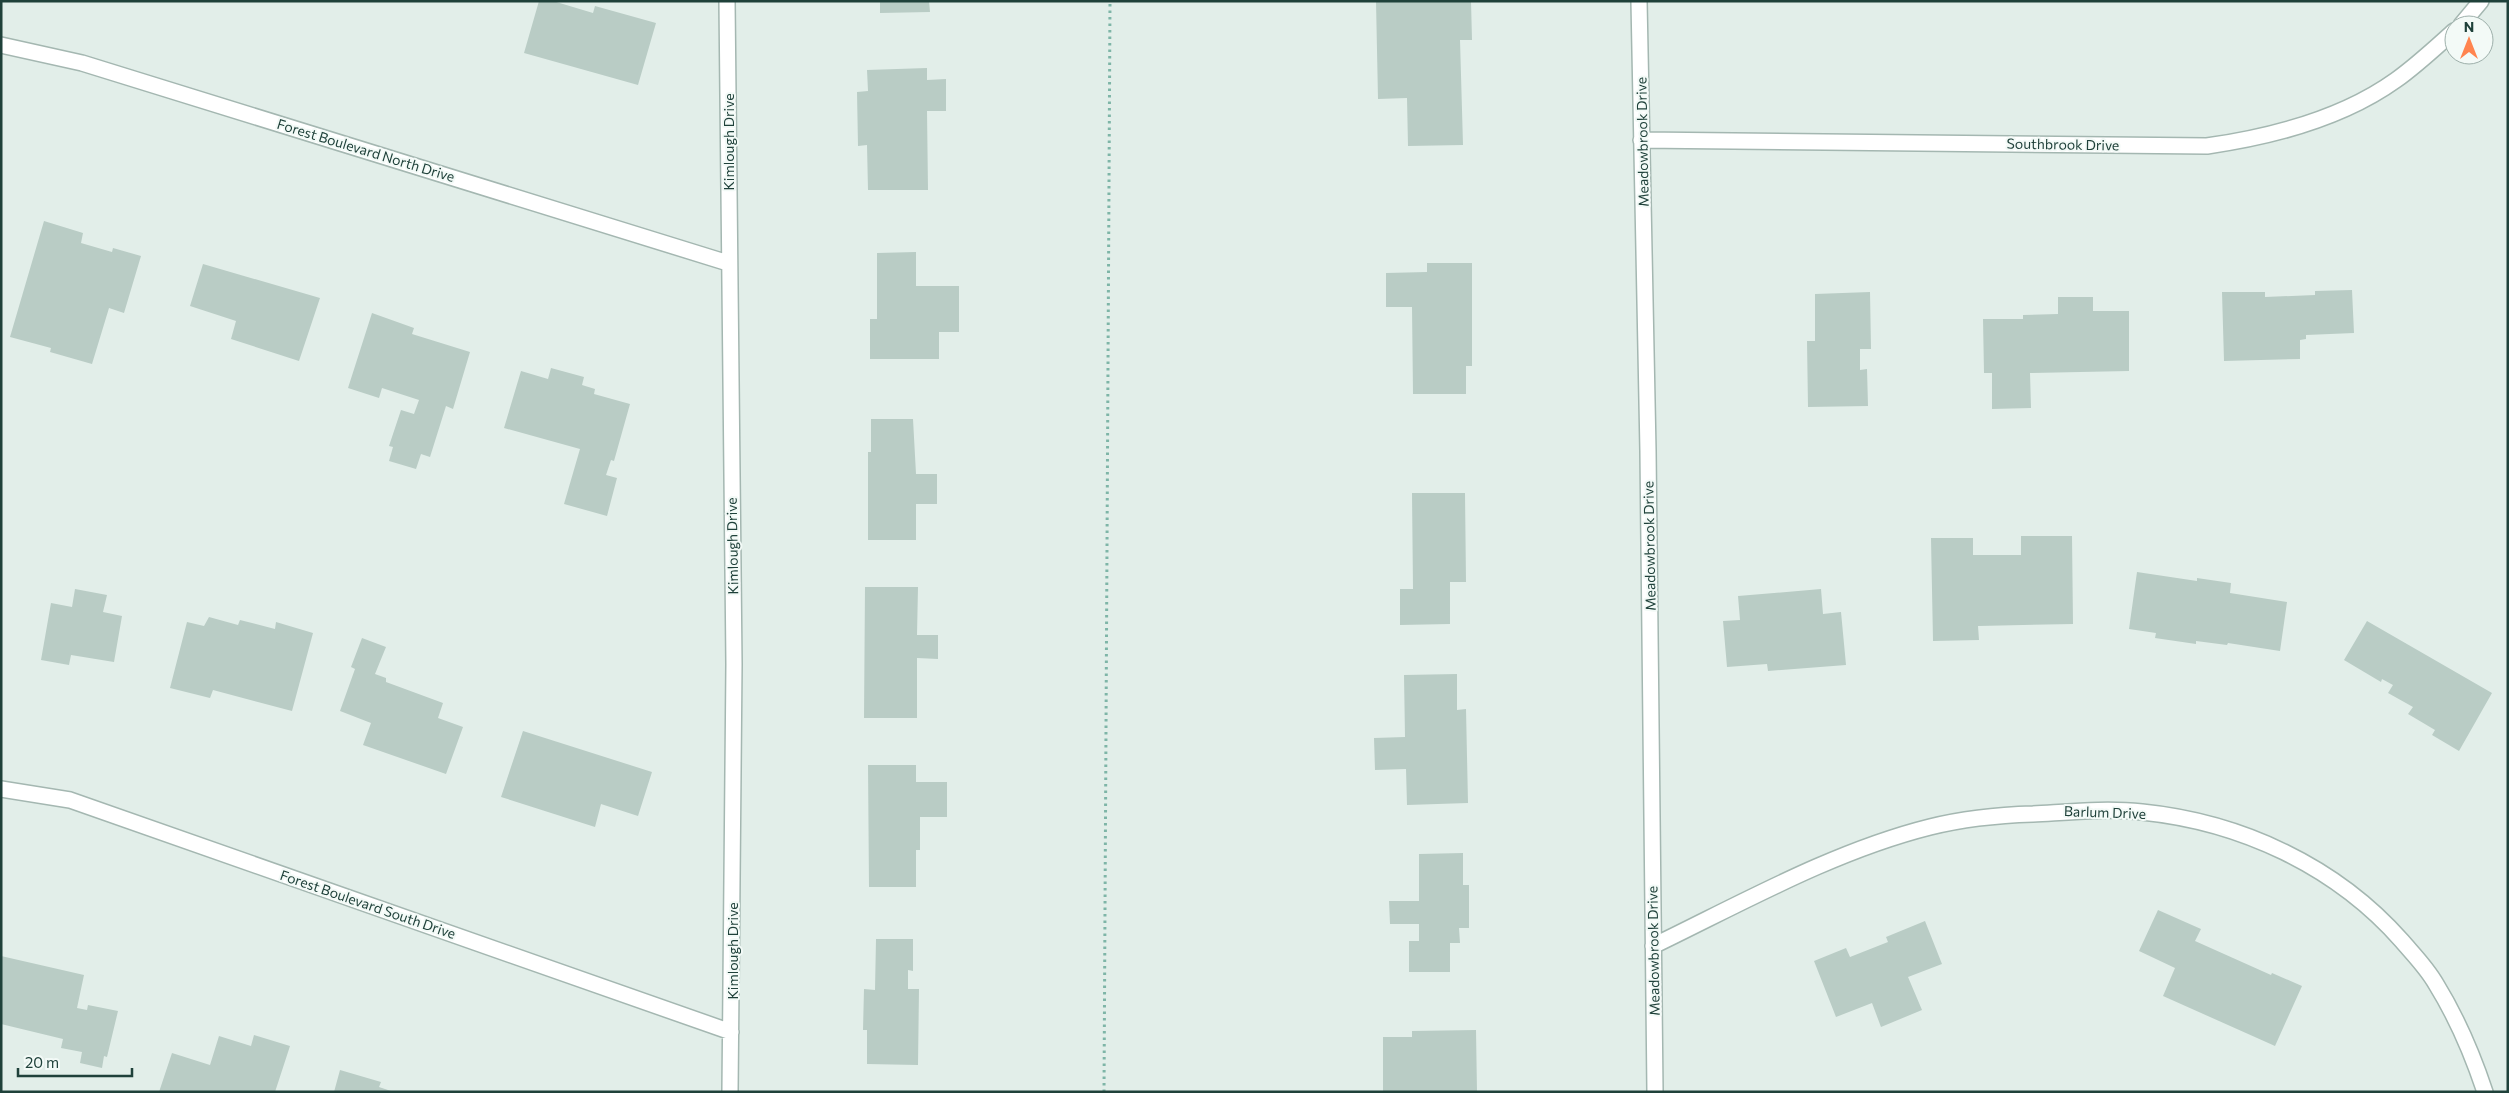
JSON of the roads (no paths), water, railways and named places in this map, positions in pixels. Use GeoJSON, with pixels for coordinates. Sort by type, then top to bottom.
{"type":"FeatureCollection","features":[{"type":"Feature","properties":{"kind":"street","name":"Kimlough Drive"},"geometry":{"type":"LineString","coordinates":[[727,1],[728,263],[734,664],[730,1092]]}},
{"type":"Feature","properties":{"kind":"street","name":"Meadowbrook Drive"},"geometry":{"type":"LineString","coordinates":[[1639,1],[1648,441],[1654,1092]]}},
{"type":"Feature","properties":{"kind":"street"},"geometry":{"type":"LineString","coordinates":[[2469,15],[2481,1]]}},
{"type":"Feature","properties":{"kind":"street","name":"Southbrook Drive"},"geometry":{"type":"LineString","coordinates":[[1642,140],[2207,146],[2261,137],[2330,115],[2394,82],[2444,42]]}},
{"type":"Feature","properties":{"kind":"street","name":"Forest Boulevard North Drive"},"geometry":{"type":"LineString","coordinates":[[1,45],[82,63],[728,263]]}},
{"type":"Feature","properties":{"kind":"street","name":"Forest Boulevard South Drive"},"geometry":{"type":"LineString","coordinates":[[1,789],[70,800],[731,1032]]}},
{"type":"Feature","properties":{"kind":"street","name":"Barlum Drive"},"geometry":{"type":"LineString","coordinates":[[1653,946],[1830,860],[1931,827],[2018,814],[2053,811],[2141,812],[2210,824],[2277,847],[2338,882],[2391,928],[2436,982],[2461,1029],[2485,1092]]}}]}
